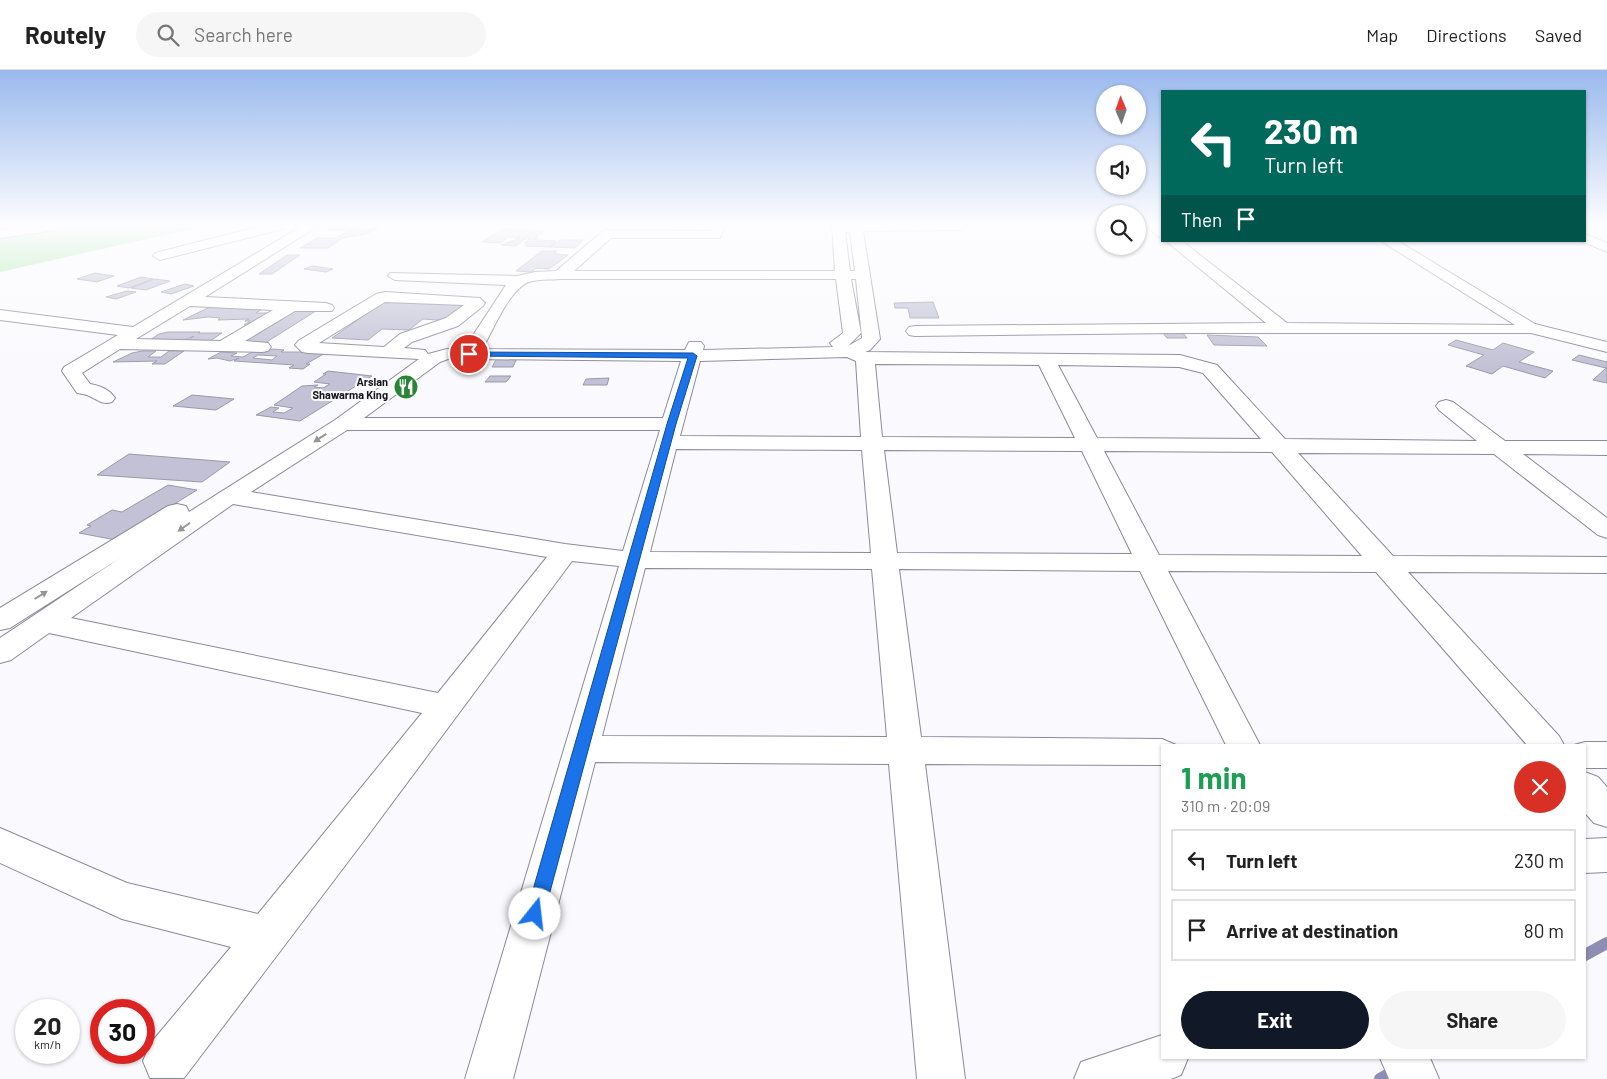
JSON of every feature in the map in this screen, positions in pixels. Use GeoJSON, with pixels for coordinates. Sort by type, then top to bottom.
{"type":"FeatureCollection","features":[{"type":"Feature","properties":{"kind":"street"},"geometry":{"type":"LineString","coordinates":[[105,398],[96,391],[84,389],[71,371],[234,273]]}},
{"type":"Feature","properties":{"kind":"street"},"geometry":{"type":"LineString","coordinates":[[844,273],[843,280],[859,318]]}},
{"type":"Feature","properties":{"kind":"street"},"geometry":{"type":"LineString","coordinates":[[863,273],[865,281],[859,318],[848,338],[849,352],[872,443],[941,1079]]}},
{"type":"Feature","properties":{"kind":"street"},"geometry":{"type":"LineString","coordinates":[[1213,273],[1282,328]]}},
{"type":"Feature","properties":{"kind":"street"},"geometry":{"type":"LineString","coordinates":[[1439,273],[1526,327],[1607,347]]}},
{"type":"Feature","properties":{"kind":"street"},"geometry":{"type":"LineString","coordinates":[[395,276],[519,281],[532,277],[560,275],[865,281]]}},
{"type":"Feature","properties":{"kind":"street"},"geometry":{"type":"LineString","coordinates":[[0,653],[229,496],[342,424],[447,346],[490,317],[519,281]]}},
{"type":"Feature","properties":{"kind":"street"},"geometry":{"type":"LineString","coordinates":[[447,346],[452,322],[477,303],[474,301],[385,297],[376,299],[304,345],[308,348],[447,346],[849,352],[1046,360],[1180,362],[1210,369],[1546,744]]}},
{"type":"Feature","properties":{"kind":"street"},"geometry":{"type":"LineString","coordinates":[[187,301],[326,308]]}},
{"type":"Feature","properties":{"kind":"street"},"geometry":{"type":"LineString","coordinates":[[224,346],[292,306]]}},
{"type":"Feature","properties":{"kind":"street"},"geometry":{"type":"LineString","coordinates":[[0,315],[135,332]]}},
{"type":"Feature","properties":{"kind":"street"},"geometry":{"type":"LineString","coordinates":[[226,327],[256,328]]}},
{"type":"Feature","properties":{"kind":"street"},"geometry":{"type":"LineString","coordinates":[[915,331],[1282,328],[1525,330],[1526,327]]}},
{"type":"Feature","properties":{"kind":"street"},"geometry":{"type":"LineString","coordinates":[[399,343],[447,346]]}},
{"type":"Feature","properties":{"kind":"street"},"geometry":{"type":"LineString","coordinates":[[116,344],[262,347]]}},
{"type":"Feature","properties":{"kind":"street"},"geometry":{"type":"LineString","coordinates":[[0,621],[208,492],[399,364],[447,346]]}},
{"type":"Feature","properties":{"kind":"street"},"geometry":{"type":"LineString","coordinates":[[489,1079],[633,560],[694,351]]}},
{"type":"Feature","properties":{"kind":"street"},"geometry":{"type":"LineString","coordinates":[[1046,360],[1242,744]]}},
{"type":"Feature","properties":{"kind":"street"},"geometry":{"type":"LineString","coordinates":[[1446,406],[1607,530]]}},
{"type":"Feature","properties":{"kind":"street"},"geometry":{"type":"LineString","coordinates":[[342,424],[669,433],[872,443],[1607,448]]}},
{"type":"Feature","properties":{"kind":"street"},"geometry":{"type":"LineString","coordinates":[[229,496],[565,552],[633,560],[1607,565]]}},
{"type":"Feature","properties":{"kind":"street"},"geometry":{"type":"LineString","coordinates":[[130,540],[156,547]]}},
{"type":"Feature","properties":{"kind":"street"},"geometry":{"type":"LineString","coordinates":[[167,1061],[565,552]]}},
{"type":"Feature","properties":{"kind":"street"},"geometry":{"type":"LineString","coordinates":[[46,623],[446,706]]}},
{"type":"Feature","properties":{"kind":"street"},"geometry":{"type":"LineString","coordinates":[[581,749],[1161,752]]}},
{"type":"Feature","properties":{"kind":"street"},"geometry":{"type":"LineString","coordinates":[[1586,754],[1607,755]]}},
{"type":"Feature","properties":{"kind":"street"},"geometry":{"type":"LineString","coordinates":[[1586,788],[1607,812]]}},
{"type":"Feature","properties":{"kind":"street"},"geometry":{"type":"LineString","coordinates":[[0,845],[122,900],[266,936]]}},
{"type":"Feature","properties":{"kind":"street"},"geometry":{"type":"LineString","coordinates":[[1586,856],[1607,855]]}},
{"type":"Feature","properties":{"kind":"street"},"geometry":{"type":"LineString","coordinates":[[1098,1079],[1161,1059]]}},
{"type":"Feature","properties":{"kind":"street"},"geometry":{"type":"LineString","coordinates":[[1405,1059],[1415,1079]]}},
{"type":"Feature","properties":{"kind":"building"},"geometry":{"type":"Polygon","coordinates":[[[95,273],[114,276],[97,282],[77,279],[95,273]]]}},
{"type":"Feature","properties":{"kind":"building"},"geometry":{"type":"Polygon","coordinates":[[[141,277],[153,279],[129,288],[117,286],[141,277]]]}},
{"type":"Feature","properties":{"kind":"building"},"geometry":{"type":"Polygon","coordinates":[[[155,279],[170,281],[146,290],[131,288],[155,279]]]}},
{"type":"Feature","properties":{"kind":"building"},"geometry":{"type":"Polygon","coordinates":[[[185,284],[194,286],[171,294],[161,292],[185,284]]]}},
{"type":"Feature","properties":{"kind":"building"},"geometry":{"type":"Polygon","coordinates":[[[127,291],[136,292],[116,299],[106,297],[127,291]]]}},
{"type":"Feature","properties":{"kind":"building"},"geometry":{"type":"Polygon","coordinates":[[[384,299],[474,302],[452,321],[423,319],[409,330],[382,329],[368,340],[332,338],[376,307],[384,299]]]}},
{"type":"Feature","properties":{"kind":"building"},"geometry":{"type":"Polygon","coordinates":[[[933,302],[939,318],[910,318],[908,308],[895,308],[894,303],[933,302]]]}},
{"type":"Feature","properties":{"kind":"building"},"geometry":{"type":"Polygon","coordinates":[[[212,306],[262,309],[256,313],[270,313],[253,325],[244,325],[250,321],[245,321],[249,319],[218,320],[220,318],[208,317],[183,320],[212,306]]]}},
{"type":"Feature","properties":{"kind":"building"},"geometry":{"type":"Polygon","coordinates":[[[295,308],[319,309],[262,345],[235,344],[295,308]]]}},
{"type":"Feature","properties":{"kind":"building"},"geometry":{"type":"Polygon","coordinates":[[[168,332],[222,333],[207,343],[184,343],[194,336],[179,342],[150,340],[159,334],[168,332]]]}},
{"type":"Feature","properties":{"kind":"building"},"geometry":{"type":"Polygon","coordinates":[[[1162,332],[1182,332],[1187,338],[1167,338],[1162,332]]]}},
{"type":"Feature","properties":{"kind":"building"},"geometry":{"type":"Polygon","coordinates":[[[1207,335],[1258,337],[1267,346],[1214,345],[1207,335]]]}},
{"type":"Feature","properties":{"kind":"building"},"geometry":{"type":"Polygon","coordinates":[[[1456,340],[1493,350],[1503,343],[1534,352],[1519,362],[1553,371],[1545,378],[1503,366],[1492,374],[1466,366],[1484,355],[1448,345],[1456,340]]]}},
{"type":"Feature","properties":{"kind":"building"},"geometry":{"type":"Polygon","coordinates":[[[269,349],[264,352],[273,349],[284,350],[281,352],[327,352],[306,364],[310,364],[303,369],[289,368],[294,365],[234,361],[239,358],[230,361],[217,358],[208,359],[221,352],[237,353],[231,356],[243,357],[252,352],[269,349]],[[258,355],[253,358],[272,360],[277,356],[258,355]]]}},
{"type":"Feature","properties":{"kind":"building"},"geometry":{"type":"Polygon","coordinates":[[[156,351],[148,357],[161,357],[169,351],[184,351],[165,364],[152,364],[157,361],[113,362],[132,353],[156,351]]]}},
{"type":"Feature","properties":{"kind":"building"},"geometry":{"type":"Polygon","coordinates":[[[1579,355],[1607,362],[1607,383],[1593,380],[1606,368],[1572,360],[1579,355]]]}},
{"type":"Feature","properties":{"kind":"building"},"geometry":{"type":"Polygon","coordinates":[[[497,358],[517,358],[513,367],[492,367],[497,358]]]}},
{"type":"Feature","properties":{"kind":"building"},"geometry":{"type":"Polygon","coordinates":[[[328,371],[372,376],[300,421],[256,415],[271,407],[279,408],[273,412],[284,413],[293,408],[274,405],[302,386],[318,385],[314,387],[323,388],[330,384],[314,382],[328,371]]]}},
{"type":"Feature","properties":{"kind":"building"},"geometry":{"type":"Polygon","coordinates":[[[490,376],[511,376],[506,382],[485,382],[490,376]]]}},
{"type":"Feature","properties":{"kind":"building"},"geometry":{"type":"Polygon","coordinates":[[[609,378],[607,385],[583,385],[586,379],[609,378]]]}},
{"type":"Feature","properties":{"kind":"building"},"geometry":{"type":"Polygon","coordinates":[[[192,395],[234,399],[216,410],[173,406],[192,395]]]}},
{"type":"Feature","properties":{"kind":"building"},"geometry":{"type":"Polygon","coordinates":[[[129,454],[230,462],[202,482],[97,475],[129,454]]]}},
{"type":"Feature","properties":{"kind":"building"},"geometry":{"type":"Polygon","coordinates":[[[168,485],[197,490],[116,540],[79,533],[91,526],[87,525],[112,510],[122,512],[168,485]]]}},
{"type":"Feature","properties":{"kind":"waterway"},"geometry":{"type":"LineString","coordinates":[[1586,954],[1607,943]]}},
{"type":"Feature","properties":{"kind":"waterway"},"geometry":{"type":"LineString","coordinates":[[1380,1079],[1396,1070]]}},
{"type":"Feature","properties":{"kind":"place","name":"Arslan Shawarma King"},"geometry":{"type":"Point","coordinates":[406,387]}},
{"type":"Feature","properties":{"kind":"route"},"geometry":{"type":"LineString","coordinates":[[469,354],[693,356],[672,424],[535,914]]}}]}
